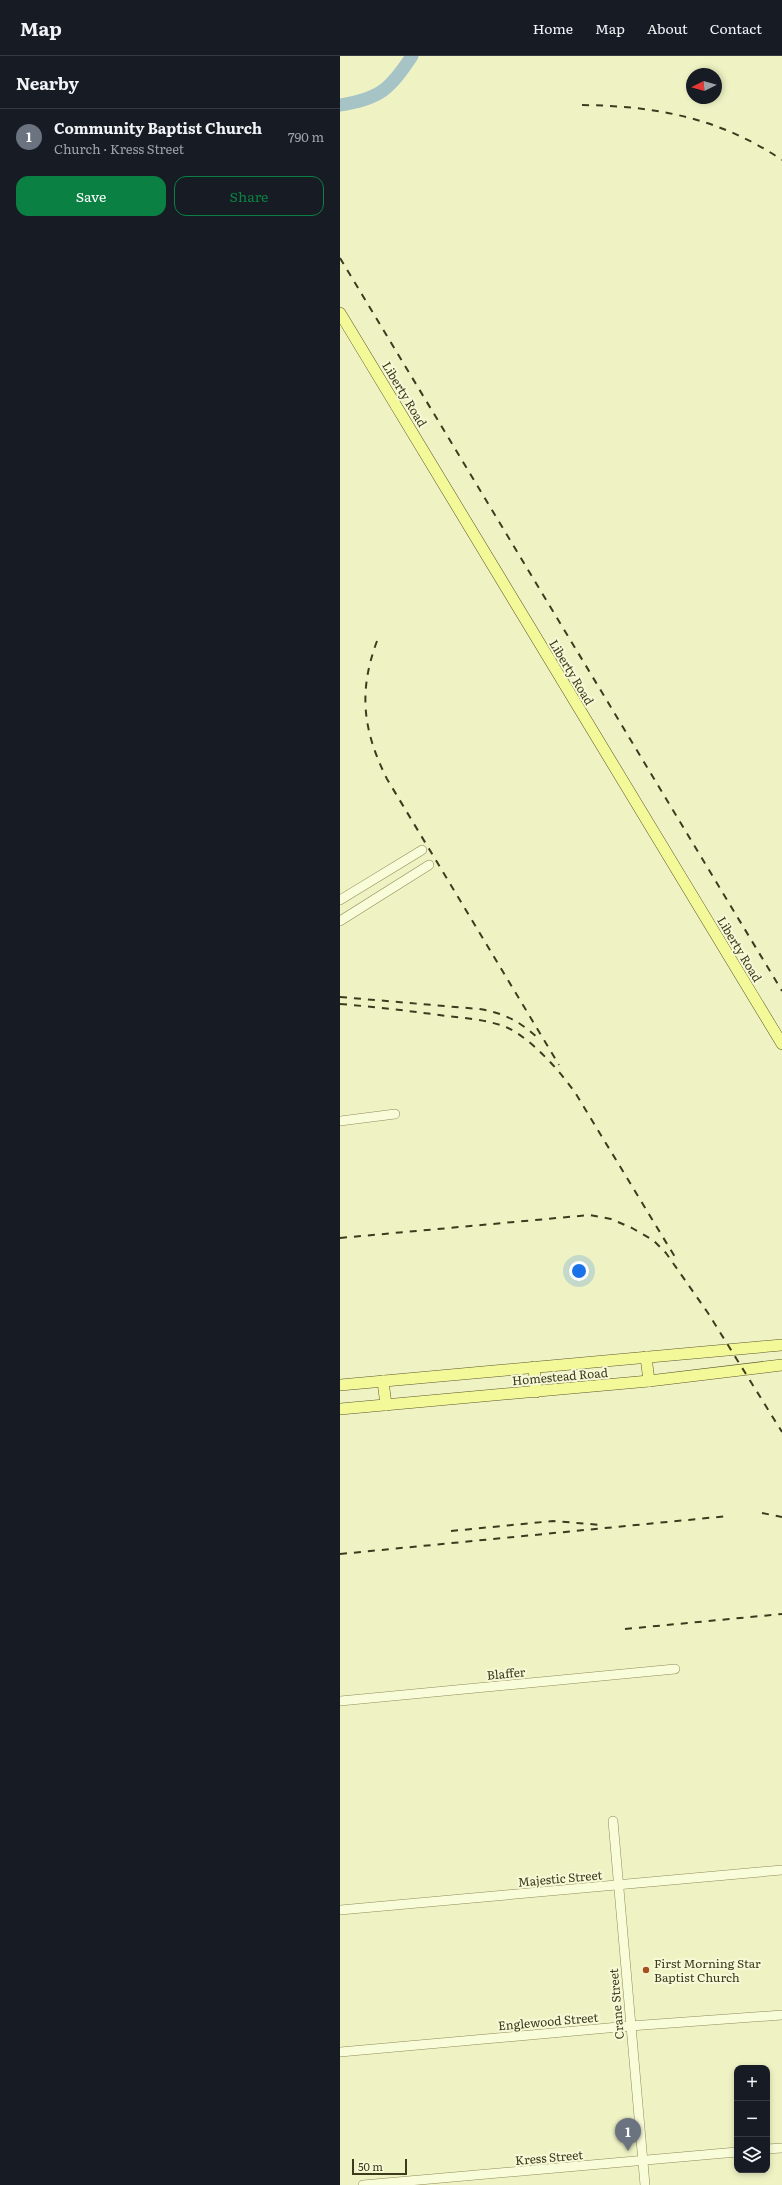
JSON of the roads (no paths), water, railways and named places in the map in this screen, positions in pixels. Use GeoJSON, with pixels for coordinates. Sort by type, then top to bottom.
{"type":"FeatureCollection","features":[{"type":"Feature","properties":{"kind":"main road","name":"Liberty Road"},"geometry":{"type":"LineString","coordinates":[[340,312],[782,1044]]}},
{"type":"Feature","properties":{"kind":"main road","name":"Homestead Road"},"geometry":{"type":"LineString","coordinates":[[340,1385],[782,1345]]}},
{"type":"Feature","properties":{"kind":"main road"},"geometry":{"type":"LineString","coordinates":[[646,1357],[649,1382]]}},
{"type":"Feature","properties":{"kind":"main road","name":"Homestead Road"},"geometry":{"type":"LineString","coordinates":[[340,1409],[649,1382],[782,1365]]}},
{"type":"Feature","properties":{"kind":"main road"},"geometry":{"type":"LineString","coordinates":[[534,1367],[536,1392]]}},
{"type":"Feature","properties":{"kind":"main road"},"geometry":{"type":"LineString","coordinates":[[383,1381],[386,1405]]}},
{"type":"Feature","properties":{"kind":"street"},"geometry":{"type":"LineString","coordinates":[[340,900],[422,850]]}},
{"type":"Feature","properties":{"kind":"street"},"geometry":{"type":"LineString","coordinates":[[340,921],[429,865]]}},
{"type":"Feature","properties":{"kind":"street"},"geometry":{"type":"LineString","coordinates":[[395,867],[404,881]]}},
{"type":"Feature","properties":{"kind":"street"},"geometry":{"type":"LineString","coordinates":[[340,1121],[395,1114]]}},
{"type":"Feature","properties":{"kind":"street","name":"Blaffer"},"geometry":{"type":"LineString","coordinates":[[340,1701],[675,1669]]}},
{"type":"Feature","properties":{"kind":"street","name":"Crane Street"},"geometry":{"type":"LineString","coordinates":[[613,1822],[645,2185]]}},
{"type":"Feature","properties":{"kind":"street","name":"Majestic Street"},"geometry":{"type":"LineString","coordinates":[[340,1910],[782,1870]]}},
{"type":"Feature","properties":{"kind":"street","name":"Englewood Street"},"geometry":{"type":"LineString","coordinates":[[340,2052],[630,2026],[782,2015]]}},
{"type":"Feature","properties":{"kind":"street"},"geometry":{"type":"LineString","coordinates":[[770,2149],[782,2148]]}},
{"type":"Feature","properties":{"kind":"street","name":"Kress Street"},"geometry":{"type":"LineString","coordinates":[[363,2185],[734,2152]]}},
{"type":"Feature","properties":{"kind":"waterway"},"geometry":{"type":"LineString","coordinates":[[340,105],[354,103],[375,96],[383,91],[397,77],[412,56]]}},
{"type":"Feature","properties":{"kind":"railway"},"geometry":{"type":"LineString","coordinates":[[582,105],[636,108],[686,117],[711,124],[735,134],[782,160]]}},
{"type":"Feature","properties":{"kind":"railway"},"geometry":{"type":"LineString","coordinates":[[340,258],[782,991]]}},
{"type":"Feature","properties":{"kind":"railway"},"geometry":{"type":"LineString","coordinates":[[377,641],[367,677],[365,694],[368,728],[379,761],[387,779],[559,1065]]}},
{"type":"Feature","properties":{"kind":"railway"},"geometry":{"type":"LineString","coordinates":[[340,997],[479,1009],[497,1013],[512,1019],[540,1040]]}},
{"type":"Feature","properties":{"kind":"railway"},"geometry":{"type":"LineString","coordinates":[[340,1004],[484,1021],[506,1027],[526,1039],[545,1056],[576,1094],[675,1257]]}},
{"type":"Feature","properties":{"kind":"railway"},"geometry":{"type":"LineString","coordinates":[[340,1238],[590,1215],[611,1219],[632,1228],[653,1240],[666,1253],[708,1313],[782,1432]]}},
{"type":"Feature","properties":{"kind":"railway"},"geometry":{"type":"LineString","coordinates":[[762,1513],[782,1517]]}},
{"type":"Feature","properties":{"kind":"railway"},"geometry":{"type":"LineString","coordinates":[[340,1554],[728,1516]]}},
{"type":"Feature","properties":{"kind":"railway"},"geometry":{"type":"LineString","coordinates":[[451,1531],[553,1521],[601,1525]]}},
{"type":"Feature","properties":{"kind":"railway"},"geometry":{"type":"LineString","coordinates":[[625,1629],[782,1614]]}},
{"type":"Feature","properties":{"kind":"place","name":"First Morning Star Baptist Church"},"geometry":{"type":"Point","coordinates":[646,1970]}},
{"type":"Feature","properties":{"kind":"place","name":"Community Baptist Church"},"geometry":{"type":"Point","coordinates":[628,2151]}}]}
